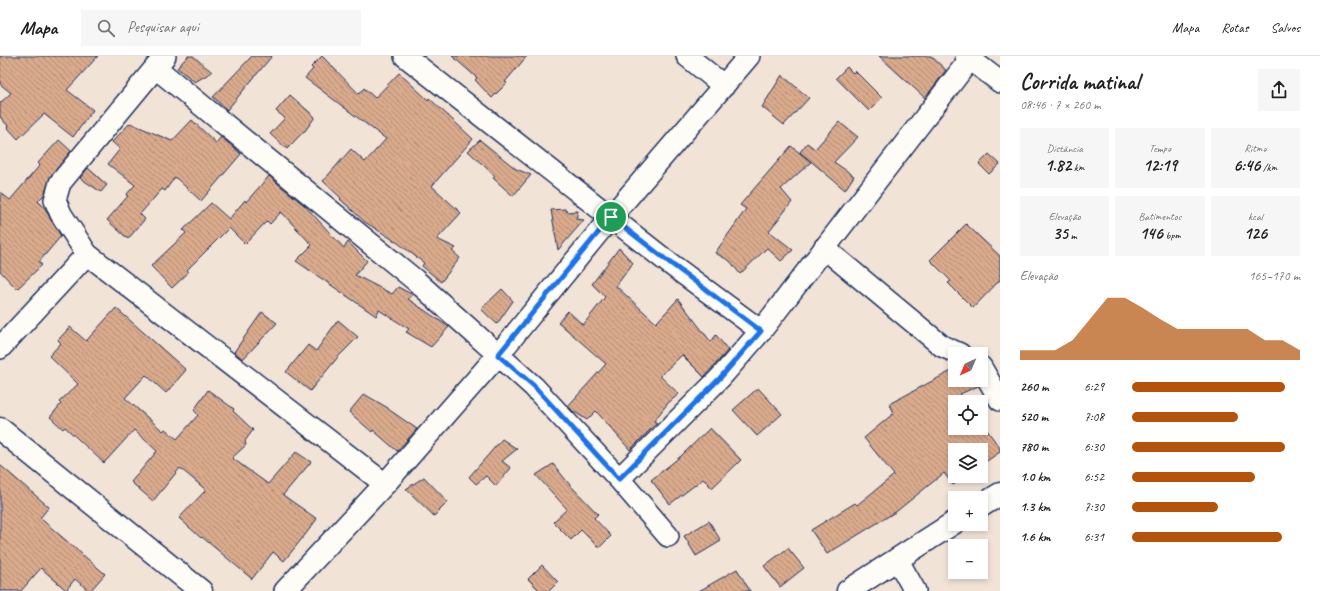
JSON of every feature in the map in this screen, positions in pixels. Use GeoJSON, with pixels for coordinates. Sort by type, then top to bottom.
{"type":"FeatureCollection","features":[{"type":"Feature","properties":{"kind":"street"},"geometry":{"type":"LineString","coordinates":[[405,56],[669,262],[761,331]]}},
{"type":"Feature","properties":{"kind":"street"},"geometry":{"type":"LineString","coordinates":[[687,56],[724,86]]}},
{"type":"Feature","properties":{"kind":"street"},"geometry":{"type":"LineString","coordinates":[[284,591],[385,484],[498,355],[611,217],[749,56]]}},
{"type":"Feature","properties":{"kind":"street"},"geometry":{"type":"LineString","coordinates":[[619,479],[720,378],[761,331],[968,58],[1000,82]]}},
{"type":"Feature","properties":{"kind":"street"},"geometry":{"type":"LineString","coordinates":[[385,484],[88,254],[61,214],[55,200],[60,183],[160,62],[415,280],[534,386],[619,479],[668,536]]}},
{"type":"Feature","properties":{"kind":"street"},"geometry":{"type":"LineString","coordinates":[[824,248],[942,346],[948,349]]}},
{"type":"Feature","properties":{"kind":"street"},"geometry":{"type":"LineString","coordinates":[[0,348],[88,254]]}},
{"type":"Feature","properties":{"kind":"street"},"geometry":{"type":"LineString","coordinates":[[988,379],[1000,400]]}},
{"type":"Feature","properties":{"kind":"street"},"geometry":{"type":"LineString","coordinates":[[0,429],[201,591]]}},
{"type":"Feature","properties":{"kind":"street"},"geometry":{"type":"LineString","coordinates":[[988,502],[1000,494]]}},
{"type":"Feature","properties":{"kind":"street"},"geometry":{"type":"LineString","coordinates":[[848,591],[948,526]]}},
{"type":"Feature","properties":{"kind":"street"},"geometry":{"type":"LineString","coordinates":[[897,559],[916,591]]}},
{"type":"Feature","properties":{"kind":"building"},"geometry":{"type":"Polygon","coordinates":[[[0,56],[98,56],[67,90],[93,110],[73,137],[44,114],[18,139],[7,127],[8,126],[0,117],[0,103],[11,93],[0,84],[0,56]]]}},
{"type":"Feature","properties":{"kind":"building"},"geometry":{"type":"Polygon","coordinates":[[[188,56],[193,56],[212,72],[195,82],[177,68],[188,56]]]}},
{"type":"Feature","properties":{"kind":"building"},"geometry":{"type":"Polygon","coordinates":[[[252,56],[272,56],[227,110],[213,97],[252,56]]]}},
{"type":"Feature","properties":{"kind":"building"},"geometry":{"type":"Polygon","coordinates":[[[322,56],[359,94],[364,88],[375,98],[399,73],[428,100],[429,98],[473,139],[432,186],[461,213],[437,239],[456,248],[452,251],[460,258],[441,282],[422,266],[424,263],[398,243],[365,222],[323,181],[351,149],[365,162],[386,139],[305,78],[313,69],[311,67],[322,56]]]}},
{"type":"Feature","properties":{"kind":"building"},"geometry":{"type":"Polygon","coordinates":[[[452,56],[527,56],[505,82],[507,83],[492,98],[475,80],[477,78],[452,56]]]}},
{"type":"Feature","properties":{"kind":"building"},"geometry":{"type":"Polygon","coordinates":[[[879,56],[931,56],[946,70],[925,98],[879,56]]]}},
{"type":"Feature","properties":{"kind":"building"},"geometry":{"type":"Polygon","coordinates":[[[847,67],[853,73],[855,71],[882,98],[869,111],[836,78],[847,67]]]}},
{"type":"Feature","properties":{"kind":"building"},"geometry":{"type":"Polygon","coordinates":[[[782,75],[809,98],[784,125],[762,107],[782,75]]]}},
{"type":"Feature","properties":{"kind":"building"},"geometry":{"type":"Polygon","coordinates":[[[290,95],[315,117],[305,131],[287,149],[270,134],[285,118],[276,111],[290,95]]]}},
{"type":"Feature","properties":{"kind":"building"},"geometry":{"type":"Polygon","coordinates":[[[192,120],[216,143],[221,137],[241,154],[201,201],[175,177],[165,191],[162,189],[140,214],[145,219],[128,239],[107,220],[128,196],[126,195],[135,185],[108,164],[120,149],[112,142],[130,123],[172,141],[192,120]]]}},
{"type":"Feature","properties":{"kind":"building"},"geometry":{"type":"Polygon","coordinates":[[[839,122],[858,137],[834,162],[854,176],[845,190],[800,152],[807,143],[815,149],[839,122]]]}},
{"type":"Feature","properties":{"kind":"building"},"geometry":{"type":"Polygon","coordinates":[[[59,140],[71,151],[51,176],[44,195],[38,201],[45,208],[61,236],[39,262],[42,265],[17,289],[0,271],[0,192],[10,200],[40,165],[38,163],[59,140]]]}},
{"type":"Feature","properties":{"kind":"building"},"geometry":{"type":"Polygon","coordinates":[[[480,140],[516,169],[531,175],[513,196],[493,178],[495,176],[468,151],[480,140]]]}},
{"type":"Feature","properties":{"kind":"building"},"geometry":{"type":"Polygon","coordinates":[[[791,146],[811,162],[781,189],[792,202],[769,231],[793,250],[781,261],[767,248],[740,274],[730,261],[715,253],[746,209],[740,205],[791,146]]]}},
{"type":"Feature","properties":{"kind":"building"},"geometry":{"type":"Polygon","coordinates":[[[989,154],[1000,164],[989,174],[979,164],[989,154]]]}},
{"type":"Feature","properties":{"kind":"building"},"geometry":{"type":"Polygon","coordinates":[[[88,168],[107,185],[101,192],[80,178],[88,168]]]}},
{"type":"Feature","properties":{"kind":"building"},"geometry":{"type":"Polygon","coordinates":[[[269,176],[305,206],[344,248],[348,242],[367,261],[355,275],[392,294],[398,287],[413,295],[408,299],[449,327],[431,347],[406,332],[409,329],[379,310],[376,316],[296,261],[312,245],[281,212],[270,224],[267,221],[245,244],[229,228],[187,270],[189,272],[172,288],[151,266],[186,233],[183,230],[211,203],[229,219],[245,200],[246,202],[269,176]]]}},
{"type":"Feature","properties":{"kind":"building"},"geometry":{"type":"Polygon","coordinates":[[[565,209],[567,212],[578,211],[576,219],[584,220],[558,250],[551,210],[565,209]]]}},
{"type":"Feature","properties":{"kind":"building"},"geometry":{"type":"Polygon","coordinates":[[[966,224],[1000,256],[1000,280],[973,308],[948,283],[951,281],[930,260],[966,224]]]}},
{"type":"Feature","properties":{"kind":"building"},"geometry":{"type":"Polygon","coordinates":[[[619,248],[633,263],[616,286],[656,323],[678,299],[711,342],[716,335],[728,350],[704,377],[682,355],[660,376],[679,394],[668,403],[654,421],[657,423],[630,450],[596,411],[587,420],[568,406],[606,364],[558,322],[568,311],[583,325],[605,297],[592,284],[619,248]]]}},
{"type":"Feature","properties":{"kind":"building"},"geometry":{"type":"Polygon","coordinates":[[[502,289],[513,301],[497,324],[481,309],[502,289]]]}},
{"type":"Feature","properties":{"kind":"building"},"geometry":{"type":"Polygon","coordinates":[[[116,308],[186,370],[166,393],[146,375],[125,398],[163,431],[165,429],[177,439],[198,415],[194,410],[208,390],[234,409],[233,411],[253,430],[245,441],[246,445],[232,458],[268,484],[296,452],[311,462],[283,495],[317,519],[284,561],[273,552],[252,579],[202,537],[201,538],[179,518],[206,490],[180,468],[153,501],[131,482],[157,451],[134,430],[104,463],[65,427],[63,429],[50,417],[61,404],[59,402],[78,384],[49,356],[61,343],[58,340],[70,327],[86,341],[116,308]]]}},
{"type":"Feature","properties":{"kind":"building"},"geometry":{"type":"Polygon","coordinates":[[[262,312],[277,323],[243,359],[234,352],[262,312]]]}},
{"type":"Feature","properties":{"kind":"building"},"geometry":{"type":"Polygon","coordinates":[[[338,320],[358,337],[338,357],[310,391],[286,372],[308,345],[316,351],[338,320]]]}},
{"type":"Feature","properties":{"kind":"building"},"geometry":{"type":"Polygon","coordinates":[[[948,373],[948,387],[976,387],[960,394],[961,395],[948,395],[948,435],[988,435],[988,432],[1000,448],[1000,452],[988,460],[988,443],[948,443],[948,478],[944,473],[897,511],[827,554],[811,530],[855,503],[857,505],[894,475],[864,438],[894,413],[889,404],[948,373]]]}},
{"type":"Feature","properties":{"kind":"building"},"geometry":{"type":"Polygon","coordinates":[[[758,388],[782,414],[757,436],[733,410],[758,388]]]}},
{"type":"Feature","properties":{"kind":"building"},"geometry":{"type":"Polygon","coordinates":[[[364,394],[388,408],[417,429],[397,451],[349,412],[364,394]]]}},
{"type":"Feature","properties":{"kind":"building"},"geometry":{"type":"Polygon","coordinates":[[[710,428],[741,460],[712,488],[703,479],[670,504],[651,480],[681,456],[710,428]]]}},
{"type":"Feature","properties":{"kind":"building"},"geometry":{"type":"Polygon","coordinates":[[[502,439],[517,449],[502,461],[511,468],[496,486],[486,476],[476,484],[469,477],[502,439]]]}},
{"type":"Feature","properties":{"kind":"building"},"geometry":{"type":"Polygon","coordinates":[[[553,464],[570,485],[598,514],[594,518],[611,536],[599,548],[581,530],[571,540],[553,522],[567,509],[536,475],[553,464]]]}},
{"type":"Feature","properties":{"kind":"building"},"geometry":{"type":"Polygon","coordinates":[[[0,465],[49,507],[40,518],[105,574],[90,591],[75,579],[66,590],[41,568],[21,591],[0,591],[0,465]]]}},
{"type":"Feature","properties":{"kind":"building"},"geometry":{"type":"Polygon","coordinates":[[[424,477],[448,502],[434,516],[406,489],[424,477]]]}},
{"type":"Feature","properties":{"kind":"building"},"geometry":{"type":"Polygon","coordinates":[[[709,521],[721,541],[696,556],[684,536],[709,521]]]}},
{"type":"Feature","properties":{"kind":"building"},"geometry":{"type":"Polygon","coordinates":[[[788,548],[804,568],[780,587],[764,566],[788,548]]]}},
{"type":"Feature","properties":{"kind":"building"},"geometry":{"type":"Polygon","coordinates":[[[542,565],[558,582],[549,591],[540,591],[528,579],[542,565]]]}},
{"type":"Feature","properties":{"kind":"building"},"geometry":{"type":"Polygon","coordinates":[[[737,569],[750,591],[699,591],[737,569]]]}},
{"type":"Feature","properties":{"kind":"route"},"geometry":{"type":"LineString","coordinates":[[611,217],[761,331],[720,378],[619,479],[534,386],[498,355],[611,217]]}}]}
